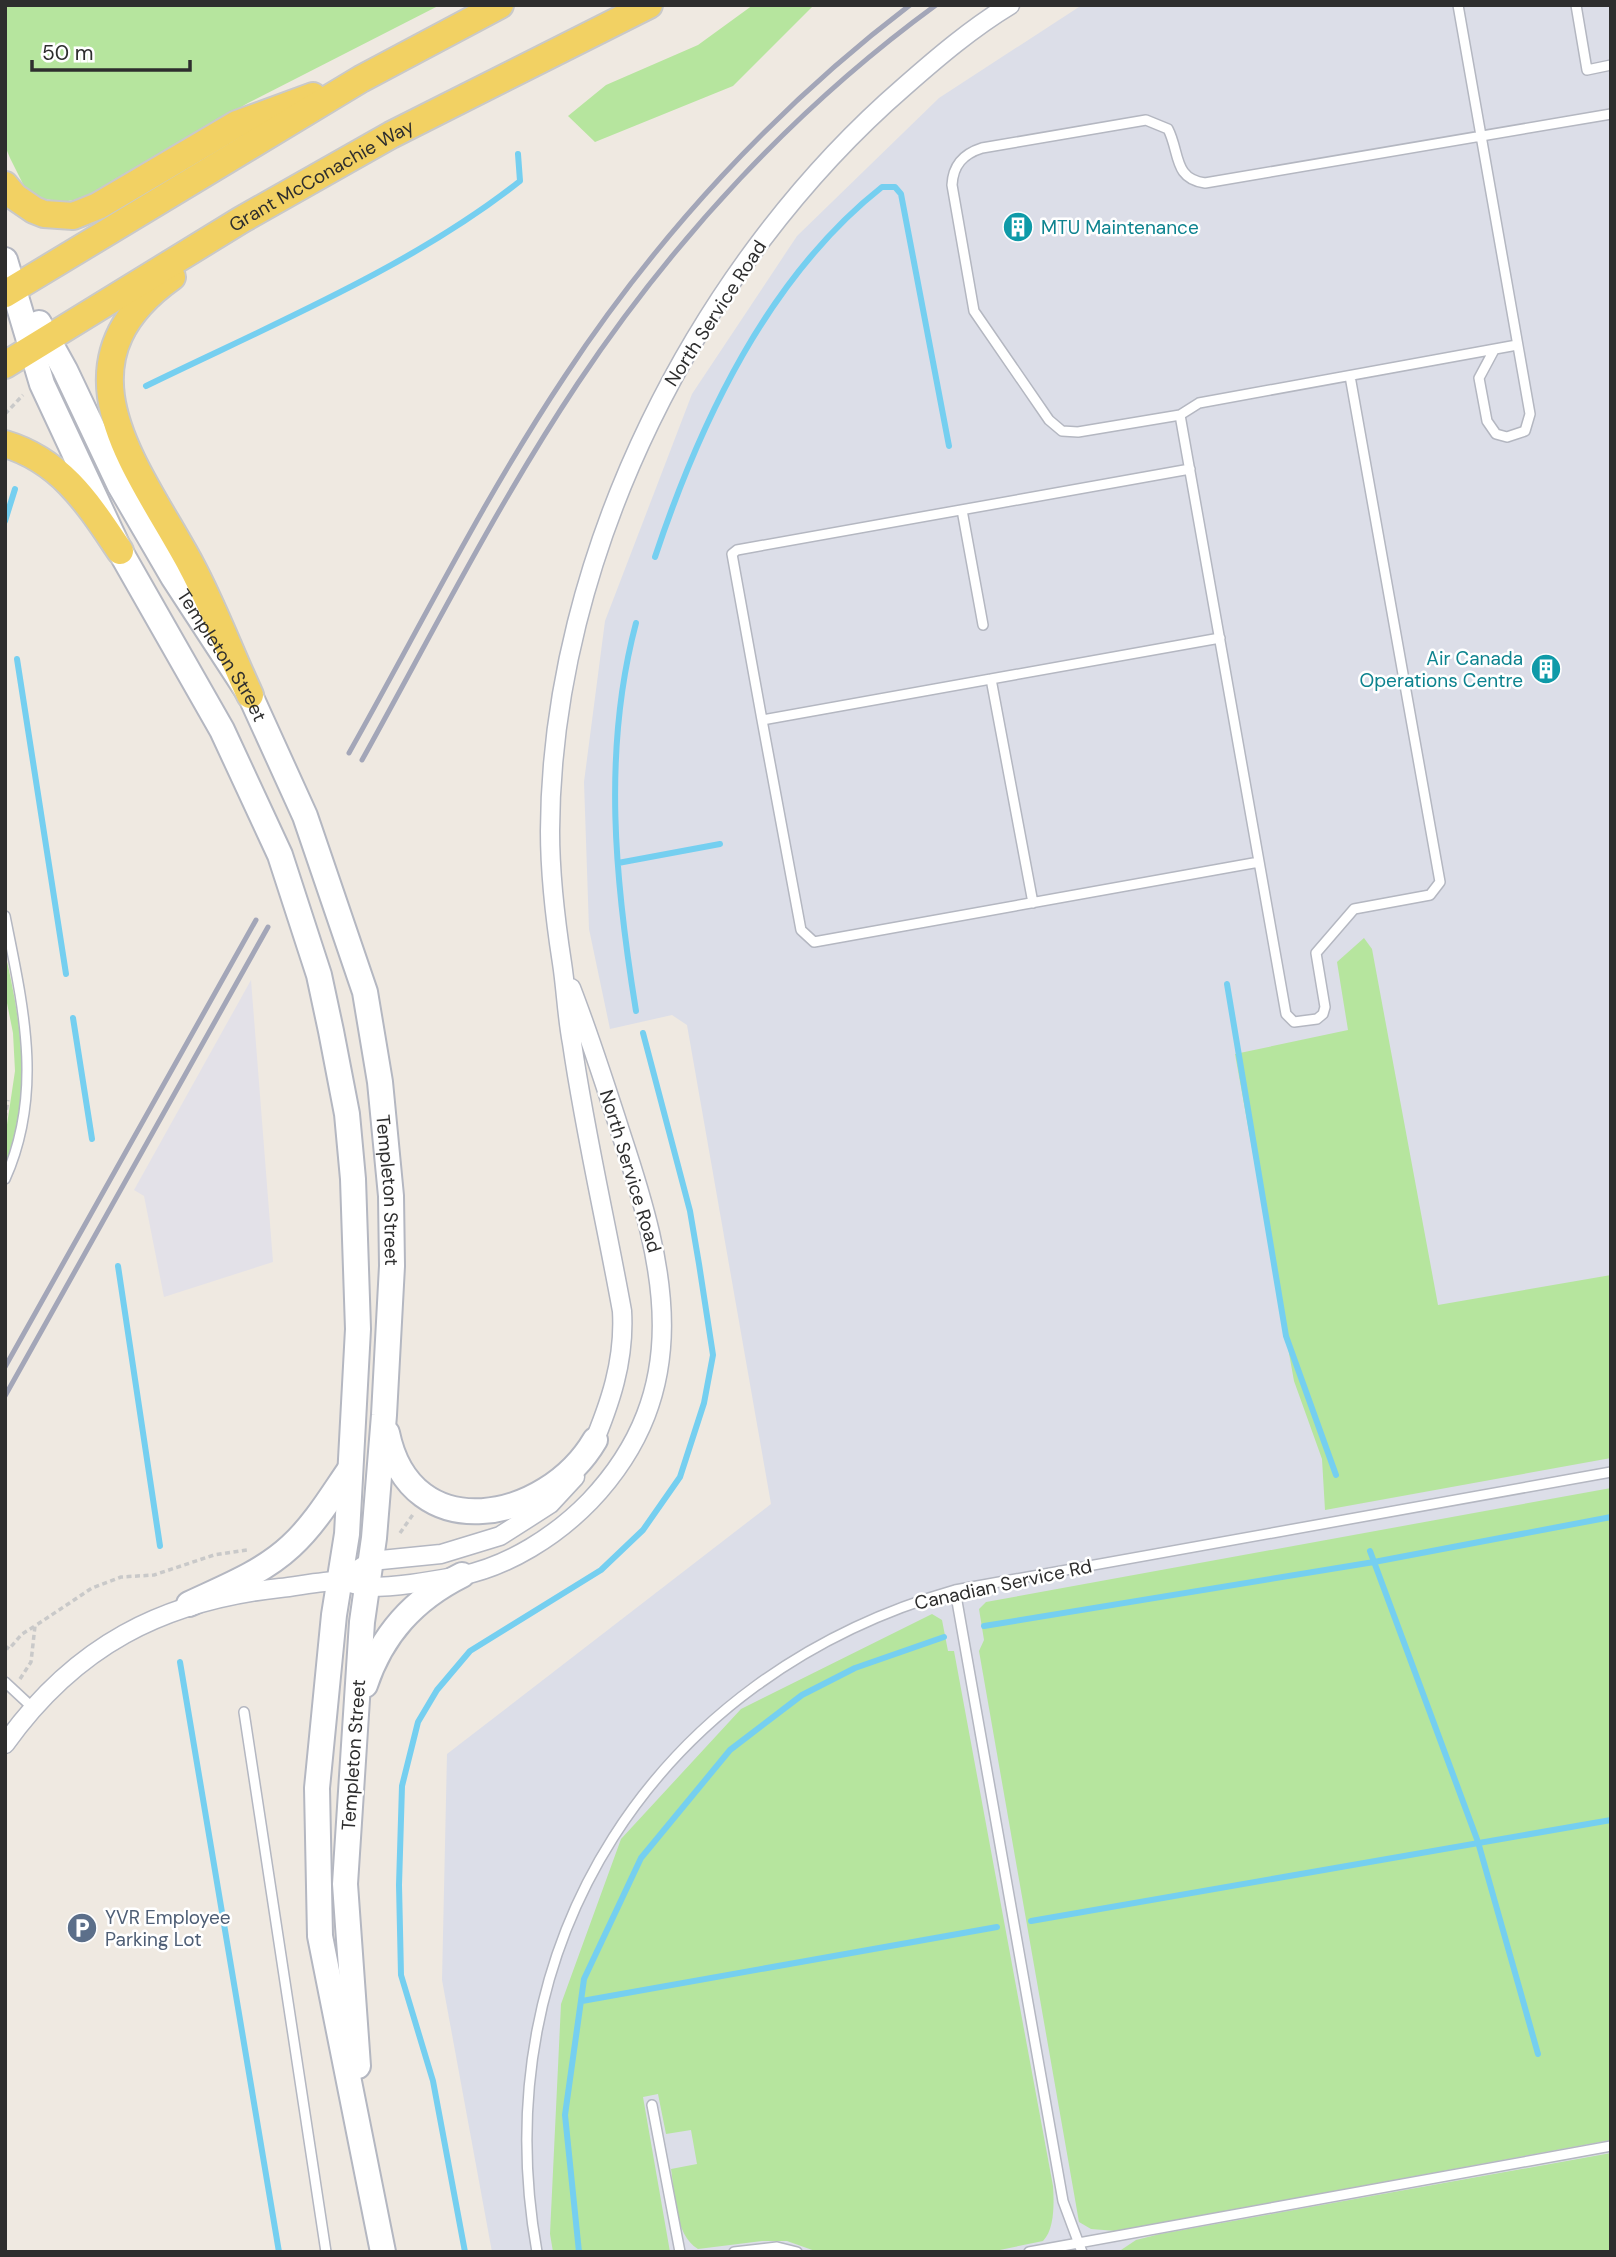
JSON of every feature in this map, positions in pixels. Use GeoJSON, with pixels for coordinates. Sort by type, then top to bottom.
{"type":"FeatureCollection","features":[{"type":"Feature","properties":{"kind":"main road"},"geometry":{"type":"LineString","coordinates":[[10,291],[361,79],[500,5]]}},
{"type":"Feature","properties":{"kind":"main road","name":"Grant McConachie Way"},"geometry":{"type":"LineString","coordinates":[[5,365],[241,220],[391,135],[649,5]]}},
{"type":"Feature","properties":{"kind":"main road"},"geometry":{"type":"LineString","coordinates":[[5,185],[15,197],[44,215],[72,216],[98,206],[237,124],[361,79]]}},
{"type":"Feature","properties":{"kind":"main road"},"geometry":{"type":"LineString","coordinates":[[250,695],[192,567],[119,434],[110,399],[110,369],[133,314],[161,285],[298,201],[391,135]]}},
{"type":"Feature","properties":{"kind":"main road"},"geometry":{"type":"LineString","coordinates":[[5,444],[35,456],[66,478],[82,495],[120,551]]}},
{"type":"Feature","properties":{"kind":"street","name":"North Service Road"},"geometry":{"type":"LineString","coordinates":[[340,1581],[371,1561],[441,1554],[500,1536],[561,1494],[582,1467],[595,1440],[616,1381],[623,1334],[622,1311],[572,1044],[552,895],[550,828],[564,696],[595,563],[645,430],[697,334],[740,270],[796,196],[894,95],[958,42],[1010,5]]}},
{"type":"Feature","properties":{"kind":"street","name":"Templeton Street"},"geometry":{"type":"LineString","coordinates":[[5,260],[10,291],[39,344],[173,577],[250,695],[305,816],[365,992],[380,1082],[391,1196],[392,1266],[384,1415],[352,1748],[345,1884],[370,2176]]}},
{"type":"Feature","properties":{"kind":"street","name":"Templeton Street"},"geometry":{"type":"LineString","coordinates":[[39,344],[42,384],[120,551],[179,651],[254,794],[279,855],[319,975],[347,1114],[354,1191],[358,1329],[348,1534],[340,1581],[317,1788],[320,1936],[337,2032],[370,2176],[383,2252]]}},
{"type":"Feature","properties":{"kind":"street","name":"North Service Road"},"geometry":{"type":"LineString","coordinates":[[340,1581],[368,1587],[462,1575],[502,1562],[538,1542],[572,1518],[601,1489],[639,1430],[660,1363],[662,1287],[651,1231],[587,1028],[562,962]]}},
{"type":"Feature","properties":{"kind":"street"},"geometry":{"type":"LineString","coordinates":[[384,1415],[394,1460],[407,1481],[434,1503],[472,1513],[515,1503],[549,1487],[578,1465],[595,1440]]}},
{"type":"Feature","properties":{"kind":"street"},"geometry":{"type":"LineString","coordinates":[[189,1604],[251,1575],[277,1558],[305,1532],[350,1468]]}},
{"type":"Feature","properties":{"kind":"street"},"geometry":{"type":"LineString","coordinates":[[352,1748],[361,1697],[371,1667],[393,1629],[427,1595],[462,1575]]}},
{"type":"Feature","properties":{"kind":"street"},"geometry":{"type":"LineString","coordinates":[[5,1745],[33,1708],[68,1675],[112,1641],[161,1614],[228,1593],[340,1581]]}},
{"type":"Feature","properties":{"kind":"lane"},"geometry":{"type":"LineString","coordinates":[[1458,5],[1530,414],[1525,431],[1513,437],[1496,434],[1487,421],[1479,378],[1494,350]]}},
{"type":"Feature","properties":{"kind":"lane"},"geometry":{"type":"LineString","coordinates":[[1576,5],[1587,69],[1611,65]]}},
{"type":"Feature","properties":{"kind":"lane"},"geometry":{"type":"LineString","coordinates":[[1517,345],[1199,403],[1180,415],[1062,431],[1049,420],[974,311],[952,184],[954,170],[963,158],[982,148],[1146,120],[1168,129],[1180,170],[1192,180],[1205,183],[1611,114]]}},
{"type":"Feature","properties":{"kind":"lane"},"geometry":{"type":"LineString","coordinates":[[1180,415],[1286,1014],[1294,1022],[1317,1019],[1324,1014],[1316,953],[1349,912],[1430,895],[1440,882],[1350,376]]}},
{"type":"Feature","properties":{"kind":"lane"},"geometry":{"type":"LineString","coordinates":[[1190,469],[737,550],[732,554],[801,930],[809,939],[820,942],[1259,862]]}},
{"type":"Feature","properties":{"kind":"lane"},"geometry":{"type":"LineString","coordinates":[[962,510],[983,625]]}},
{"type":"Feature","properties":{"kind":"lane"},"geometry":{"type":"LineString","coordinates":[[762,720],[1220,639]]}},
{"type":"Feature","properties":{"kind":"lane"},"geometry":{"type":"LineString","coordinates":[[991,679],[1033,903]]}},
{"type":"Feature","properties":{"kind":"lane"},"geometry":{"type":"LineString","coordinates":[[5,916],[26,1020],[29,1057],[24,1119],[18,1148],[5,1179]]}},
{"type":"Feature","properties":{"kind":"lane","name":"Canadian Service Rd"},"geometry":{"type":"LineString","coordinates":[[537,2252],[530,2210],[526,2140],[536,2030],[569,1922],[585,1887],[628,1814],[677,1754],[731,1704],[772,1673],[811,1648],[882,1614],[955,1590],[1611,1472]]}},
{"type":"Feature","properties":{"kind":"lane"},"geometry":{"type":"LineString","coordinates":[[955,1590],[1063,2201],[1079,2247]]}},
{"type":"Feature","properties":{"kind":"lane"},"geometry":{"type":"LineString","coordinates":[[5,1682],[33,1708]]}},
{"type":"Feature","properties":{"kind":"lane"},"geometry":{"type":"LineString","coordinates":[[244,1712],[326,2252]]}},
{"type":"Feature","properties":{"kind":"lane"},"geometry":{"type":"LineString","coordinates":[[652,2105],[680,2252]]}},
{"type":"Feature","properties":{"kind":"lane"},"geometry":{"type":"LineString","coordinates":[[1029,2252],[1079,2247],[1611,2146]]}},
{"type":"Feature","properties":{"kind":"lane"},"geometry":{"type":"LineString","coordinates":[[734,2252],[756,2248],[797,2252]]}},
{"type":"Feature","properties":{"kind":"path"},"geometry":{"type":"LineString","coordinates":[[5,414],[23,395]]}},
{"type":"Feature","properties":{"kind":"path"},"geometry":{"type":"LineString","coordinates":[[5,1118],[9,1097]]}},
{"type":"Feature","properties":{"kind":"path"},"geometry":{"type":"LineString","coordinates":[[400,1533],[417,1508]]}},
{"type":"Feature","properties":{"kind":"path"},"geometry":{"type":"LineString","coordinates":[[5,1646],[9,1649],[22,1634],[92,1588],[121,1577],[154,1576],[214,1555],[251,1549]]}},
{"type":"Feature","properties":{"kind":"path"},"geometry":{"type":"LineString","coordinates":[[20,1679],[31,1662],[35,1626]]}},
{"type":"Feature","properties":{"kind":"shaded area"},"geometry":{"type":"Polygon","coordinates":[[[1082,5],[1611,5],[1611,2252],[492,2252],[442,1980],[447,1754],[771,1504],[687,1025],[672,1015],[610,1029],[589,929],[584,782],[605,621],[692,394],[797,236],[939,98],[1082,5]]]}},
{"type":"Feature","properties":{"kind":"shaded area"},"geometry":{"type":"Polygon","coordinates":[[[251,980],[273,1262],[164,1297],[144,1196],[134,1190],[251,980]]]}},
{"type":"Feature","properties":{"kind":"green space"},"geometry":{"type":"Polygon","coordinates":[[[5,5],[440,5],[248,103],[86,198],[62,202],[40,198],[24,186],[5,146],[5,5]]]}},
{"type":"Feature","properties":{"kind":"green space"},"geometry":{"type":"Polygon","coordinates":[[[753,5],[814,5],[733,86],[595,142],[568,116],[606,85],[698,45],[753,5]]]}},
{"type":"Feature","properties":{"kind":"green space"},"geometry":{"type":"Polygon","coordinates":[[[1364,938],[1372,949],[1438,1305],[1611,1275],[1611,1458],[1325,1510],[1322,1459],[1294,1381],[1235,1054],[1348,1030],[1337,962],[1364,938]]]}},
{"type":"Feature","properties":{"kind":"green space"},"geometry":{"type":"Polygon","coordinates":[[[5,953],[16,1007],[22,1059],[19,1112],[5,1165],[5,1138],[15,1071],[13,1033],[5,993],[5,953]]]}},
{"type":"Feature","properties":{"kind":"green space"},"geometry":{"type":"Polygon","coordinates":[[[1611,1488],[1611,2140],[1116,2231],[1091,2229],[1079,2222],[979,1651],[984,1640],[979,1609],[986,1602],[1611,1488]]]}},
{"type":"Feature","properties":{"kind":"green space"},"geometry":{"type":"Polygon","coordinates":[[[932,1614],[942,1620],[948,1651],[954,1651],[1053,2186],[1053,2215],[1047,2236],[1043,2241],[990,2252],[818,2252],[787,2241],[762,2241],[698,2249],[684,2234],[680,2224],[671,2169],[697,2164],[691,2130],[666,2134],[658,2094],[643,2097],[670,2252],[553,2252],[550,2234],[561,2004],[621,1839],[741,1709],[932,1614]]]}},
{"type":"Feature","properties":{"kind":"green space"},"geometry":{"type":"Polygon","coordinates":[[[1611,2153],[1611,2252],[1118,2252],[1136,2240],[1160,2234],[1611,2153]]]}},
{"type":"Feature","properties":{"kind":"waterway"},"geometry":{"type":"LineString","coordinates":[[146,386],[339,293],[434,240],[520,181],[518,154]]}},
{"type":"Feature","properties":{"kind":"waterway"},"geometry":{"type":"LineString","coordinates":[[655,557],[693,455],[743,355],[772,308],[805,264],[841,223],[882,187],[895,187],[901,194],[949,446]]}},
{"type":"Feature","properties":{"kind":"waterway"},"geometry":{"type":"LineString","coordinates":[[5,521],[15,489]]}},
{"type":"Feature","properties":{"kind":"waterway"},"geometry":{"type":"LineString","coordinates":[[636,623],[625,671],[619,719],[615,817],[622,914],[636,1011]]}},
{"type":"Feature","properties":{"kind":"waterway"},"geometry":{"type":"LineString","coordinates":[[17,659],[66,974]]}},
{"type":"Feature","properties":{"kind":"waterway"},"geometry":{"type":"LineString","coordinates":[[618,863],[720,844]]}},
{"type":"Feature","properties":{"kind":"waterway"},"geometry":{"type":"LineString","coordinates":[[1227,984],[1286,1336],[1336,1475]]}},
{"type":"Feature","properties":{"kind":"waterway"},"geometry":{"type":"LineString","coordinates":[[73,1018],[92,1139]]}},
{"type":"Feature","properties":{"kind":"waterway"},"geometry":{"type":"LineString","coordinates":[[465,2252],[433,2081],[401,1975],[399,1885],[402,1786],[418,1722],[437,1690],[470,1651],[601,1570],[643,1530],[680,1477],[704,1403],[713,1355],[699,1264],[690,1211],[643,1033]]}},
{"type":"Feature","properties":{"kind":"waterway"},"geometry":{"type":"LineString","coordinates":[[118,1266],[160,1546]]}},
{"type":"Feature","properties":{"kind":"waterway"},"geometry":{"type":"LineString","coordinates":[[984,1626],[1374,1562],[1611,1517]]}},
{"type":"Feature","properties":{"kind":"waterway"},"geometry":{"type":"LineString","coordinates":[[1370,1551],[1478,1842],[1538,2054]]}},
{"type":"Feature","properties":{"kind":"waterway"},"geometry":{"type":"LineString","coordinates":[[579,2252],[565,2115],[584,1979],[641,1858],[730,1750],[802,1695],[855,1668],[944,1637]]}},
{"type":"Feature","properties":{"kind":"waterway"},"geometry":{"type":"LineString","coordinates":[[180,1662],[279,2252]]}},
{"type":"Feature","properties":{"kind":"waterway"},"geometry":{"type":"LineString","coordinates":[[1031,1921],[1611,1820]]}},
{"type":"Feature","properties":{"kind":"waterway"},"geometry":{"type":"LineString","coordinates":[[582,2001],[997,1927]]}},
{"type":"Feature","properties":{"kind":"railway"},"geometry":{"type":"LineString","coordinates":[[349,753],[507,468],[565,376],[639,273],[679,224],[766,130],[860,44],[910,5]]}},
{"type":"Feature","properties":{"kind":"railway"},"geometry":{"type":"LineString","coordinates":[[362,760],[520,475],[615,330],[696,227],[786,132],[834,87],[936,5]]}},
{"type":"Feature","properties":{"kind":"railway"},"geometry":{"type":"LineString","coordinates":[[5,1367],[256,920]]}},
{"type":"Feature","properties":{"kind":"railway"},"geometry":{"type":"LineString","coordinates":[[5,1396],[268,927]]}},
{"type":"Feature","properties":{"kind":"place","name":"MTU Maintenance"},"geometry":{"type":"Point","coordinates":[1018,227]}},
{"type":"Feature","properties":{"kind":"place","name":"Air Canada Operations Centre"},"geometry":{"type":"Point","coordinates":[1546,669]}},
{"type":"Feature","properties":{"kind":"place","name":"YVR Employee Parking Lot"},"geometry":{"type":"Point","coordinates":[82,1928]}}]}
